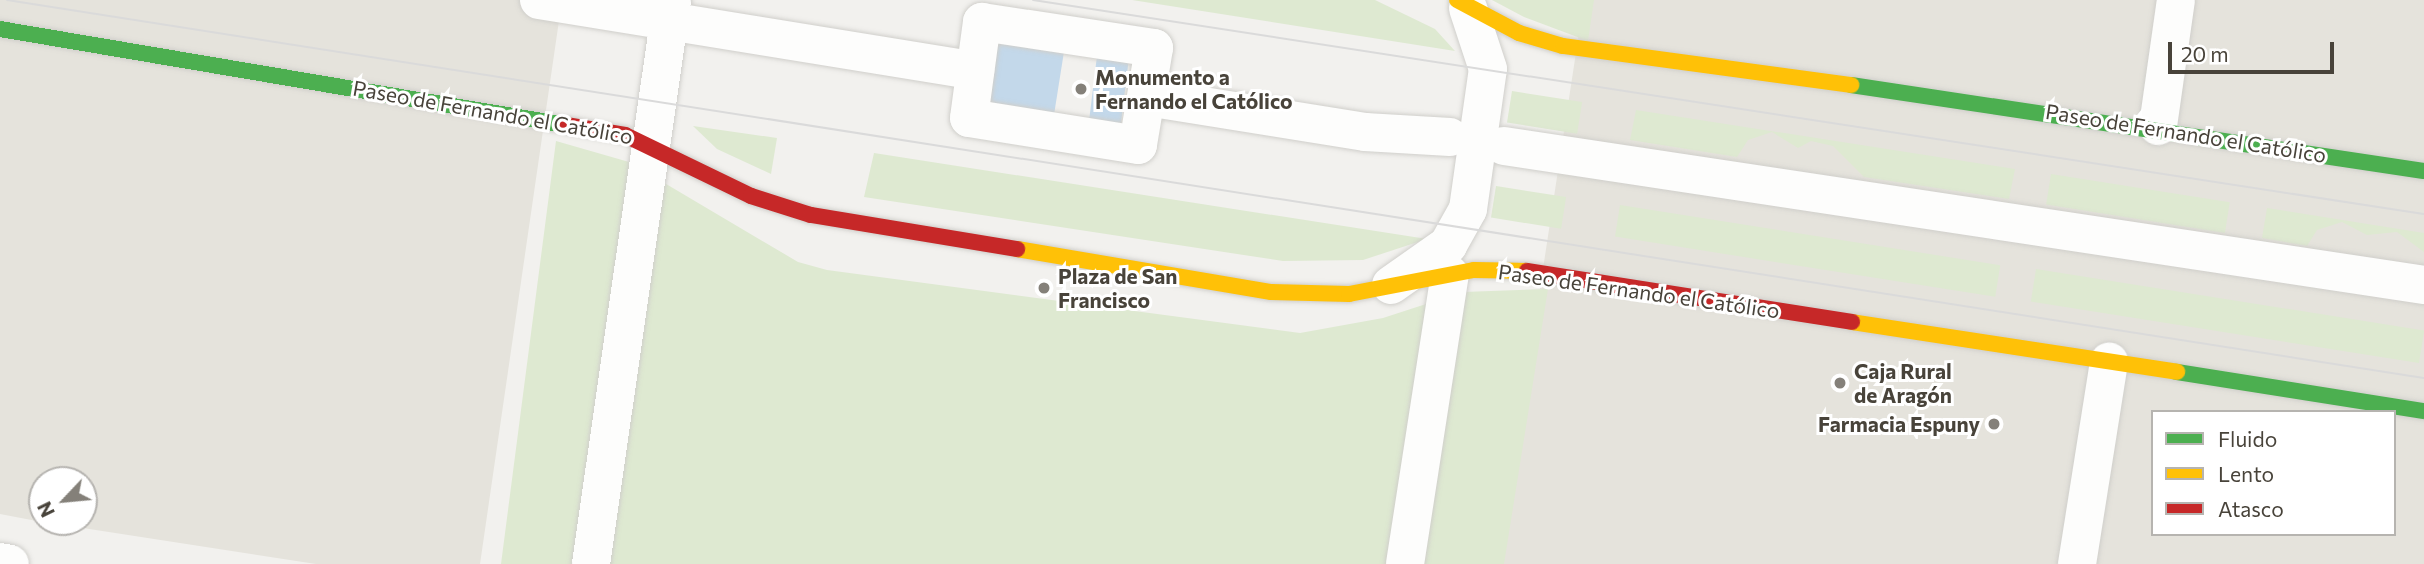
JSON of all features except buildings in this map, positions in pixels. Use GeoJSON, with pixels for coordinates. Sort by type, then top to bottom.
{"type":"FeatureCollection","features":[{"type":"Feature","properties":{"kind":"main road","name":"Paseo de Fernando el Católico"},"geometry":{"type":"LineString","coordinates":[[1462,4],[1519,33],[1574,48],[2158,126],[2424,171]]}},
{"type":"Feature","properties":{"kind":"main road","name":"Paseo de Fernando el Católico"},"geometry":{"type":"LineString","coordinates":[[0,29],[536,117],[650,142],[751,196],[811,215],[1293,295],[1391,285],[1450,274],[1528,271],[2424,411]]}},
{"type":"Feature","properties":{"kind":"street"},"geometry":{"type":"LineString","coordinates":[[539,0],[609,12],[670,10],[975,71]]}},
{"type":"Feature","properties":{"kind":"street"},"geometry":{"type":"LineString","coordinates":[[2158,126],[2176,0]]}},
{"type":"Feature","properties":{"kind":"street"},"geometry":{"type":"LineString","coordinates":[[1391,285],[1448,245],[1468,209],[1488,69],[1462,4]]}},
{"type":"Feature","properties":{"kind":"street"},"geometry":{"type":"LineString","coordinates":[[592,564],[670,10]]}},
{"type":"Feature","properties":{"kind":"street"},"geometry":{"type":"LineString","coordinates":[[982,22],[1154,48],[1147,96],[1138,145],[969,118],[982,22]]}},
{"type":"Feature","properties":{"kind":"street"},"geometry":{"type":"LineString","coordinates":[[1147,96],[1365,132],[1450,137]]}},
{"type":"Feature","properties":{"kind":"street"},"geometry":{"type":"LineString","coordinates":[[1504,146],[2424,285]]}},
{"type":"Feature","properties":{"kind":"street"},"geometry":{"type":"LineString","coordinates":[[1405,564],[1450,274]]}},
{"type":"Feature","properties":{"kind":"street"},"geometry":{"type":"LineString","coordinates":[[2077,564],[2109,362]]}},
{"type":"Feature","properties":{"kind":"street"},"geometry":{"type":"LineString","coordinates":[[0,562],[10,564]]}},
{"type":"Feature","properties":{"kind":"shaded area"},"geometry":{"type":"Polygon","coordinates":[[[0,0],[562,0],[480,564],[316,564],[98,530],[98,466],[28,466],[28,519],[0,514],[0,0]]]}},
{"type":"Feature","properties":{"kind":"shaded area"},"geometry":{"type":"Polygon","coordinates":[[[1584,0],[2424,0],[2424,564],[1498,564],[1584,0]]]}},
{"type":"Feature","properties":{"kind":"green space"},"geometry":{"type":"Polygon","coordinates":[[[1132,0],[1375,0],[1435,29],[1455,51],[1132,0]]]}},
{"type":"Feature","properties":{"kind":"green space"},"geometry":{"type":"Polygon","coordinates":[[[1492,0],[1594,0],[1588,41],[1524,17],[1492,0]]]}},
{"type":"Feature","properties":{"kind":"green space"},"geometry":{"type":"Polygon","coordinates":[[[1512,91],[1582,102],[1577,134],[1507,123],[1512,91]]]}},
{"type":"Feature","properties":{"kind":"green space"},"geometry":{"type":"Polygon","coordinates":[[[1636,110],[2015,169],[2009,199],[1864,177],[1833,146],[1811,141],[1798,148],[1772,132],[1748,140],[1737,157],[1630,140],[1636,110]]]}},
{"type":"Feature","properties":{"kind":"green space"},"geometry":{"type":"Polygon","coordinates":[[[693,126],[777,138],[771,174],[717,149],[693,126]]]}},
{"type":"Feature","properties":{"kind":"green space","name":"Plaza de San Francisco"},"geometry":{"type":"Polygon","coordinates":[[[556,141],[629,162],[798,262],[827,270],[1300,333],[1383,318],[1463,292],[1548,289],[1504,564],[501,564],[556,141]]]}},
{"type":"Feature","properties":{"kind":"green space"},"geometry":{"type":"Polygon","coordinates":[[[874,153],[1427,239],[1363,260],[1283,261],[864,197],[874,153]]]}},
{"type":"Feature","properties":{"kind":"green space"},"geometry":{"type":"Polygon","coordinates":[[[2051,174],[2230,202],[2225,233],[2046,205],[2051,174]]]}},
{"type":"Feature","properties":{"kind":"green space"},"geometry":{"type":"Polygon","coordinates":[[[1496,186],[1566,197],[1561,229],[1491,218],[1496,186]]]}},
{"type":"Feature","properties":{"kind":"green space"},"geometry":{"type":"Polygon","coordinates":[[[1620,205],[2000,265],[1995,297],[1615,237],[1620,205]]]}},
{"type":"Feature","properties":{"kind":"green space"},"geometry":{"type":"Polygon","coordinates":[[[2267,208],[2424,233],[2424,252],[2397,232],[2367,235],[2342,222],[2317,230],[2307,246],[2262,238],[2267,208]]]}},
{"type":"Feature","properties":{"kind":"green space"},"geometry":{"type":"Polygon","coordinates":[[[2036,269],[2424,330],[2419,363],[2031,302],[2036,269]]]}},
{"type":"Feature","properties":{"kind":"water"},"geometry":{"type":"Polygon","coordinates":[[[998,40],[1064,50],[1054,118],[987,107],[998,40]]]}},
{"type":"Feature","properties":{"kind":"water"},"geometry":{"type":"Polygon","coordinates":[[[1097,56],[1129,60],[1120,127],[1089,123],[1097,56]]]}},
{"type":"Feature","properties":{"kind":"tram line"},"geometry":{"type":"LineString","coordinates":[[7,0],[2424,378]]}},
{"type":"Feature","properties":{"kind":"tram line"},"geometry":{"type":"LineString","coordinates":[[1033,0],[2424,214]]}},
{"type":"Feature","properties":{"kind":"traffic: fast"},"geometry":{"type":"LineString","coordinates":[[0,29],[566,125]]}},
{"type":"Feature","properties":{"kind":"traffic: fast"},"geometry":{"type":"LineString","coordinates":[[1851,85],[2424,171]]}},
{"type":"Feature","properties":{"kind":"traffic: fast"},"geometry":{"type":"LineString","coordinates":[[2177,372],[2424,411]]}},
{"type":"Feature","properties":{"kind":"traffic: slow"},"geometry":{"type":"LineString","coordinates":[[1457,0],[1519,33],[1563,46],[1851,85]]}},
{"type":"Feature","properties":{"kind":"traffic: slow"},"geometry":{"type":"LineString","coordinates":[[1017,249],[1271,292],[1349,294],[1474,270],[1527,271]]}},
{"type":"Feature","properties":{"kind":"traffic: slow"},"geometry":{"type":"LineString","coordinates":[[1852,322],[2177,372]]}},
{"type":"Feature","properties":{"kind":"traffic: jam"},"geometry":{"type":"LineString","coordinates":[[566,125],[625,135],[751,196],[811,215],[1017,249]]}},
{"type":"Feature","properties":{"kind":"traffic: jam"},"geometry":{"type":"LineString","coordinates":[[1527,271],[1852,322]]}},
{"type":"Feature","properties":{"kind":"place","name":"Monumento a Fernando el Católico"},"geometry":{"type":"Point","coordinates":[1081,89]}},
{"type":"Feature","properties":{"kind":"place","name":"Plaza de San Francisco"},"geometry":{"type":"Point","coordinates":[1044,288]}},
{"type":"Feature","properties":{"kind":"place","name":"Caja Rural de Aragón"},"geometry":{"type":"Point","coordinates":[1840,383]}},
{"type":"Feature","properties":{"kind":"place","name":"Farmacia Espuny"},"geometry":{"type":"Point","coordinates":[1994,424]}}]}
